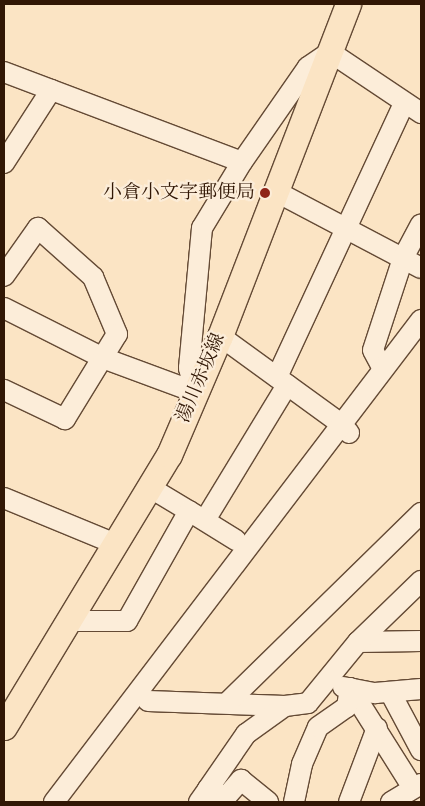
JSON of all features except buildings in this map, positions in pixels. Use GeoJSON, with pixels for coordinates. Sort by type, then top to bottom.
{"type":"FeatureCollection","features":[{"type":"Feature","properties":{"kind":"main road","name":"湯川赤坂線"},"geometry":{"type":"LineString","coordinates":[[4,727],[113,543],[169,455],[220,336],[348,4]]}},
{"type":"Feature","properties":{"kind":"street"},"geometry":{"type":"LineString","coordinates":[[195,392],[189,368],[202,228],[242,162],[308,66],[330,52],[404,104],[421,113]]}},
{"type":"Feature","properties":{"kind":"street"},"geometry":{"type":"LineString","coordinates":[[4,72],[242,162]]}},
{"type":"Feature","properties":{"kind":"street"},"geometry":{"type":"LineString","coordinates":[[4,163],[51,90]]}},
{"type":"Feature","properties":{"kind":"street"},"geometry":{"type":"LineString","coordinates":[[68,621],[127,621],[197,515],[282,381],[347,228],[404,104]]}},
{"type":"Feature","properties":{"kind":"street"},"geometry":{"type":"LineString","coordinates":[[275,191],[421,268]]}},
{"type":"Feature","properties":{"kind":"street"},"geometry":{"type":"LineString","coordinates":[[383,369],[373,350],[403,258],[421,224]]}},
{"type":"Feature","properties":{"kind":"street"},"geometry":{"type":"LineString","coordinates":[[4,276],[38,228],[93,277],[117,334],[65,420],[4,390]]}},
{"type":"Feature","properties":{"kind":"street"},"geometry":{"type":"LineString","coordinates":[[4,308],[103,358],[195,392]]}},
{"type":"Feature","properties":{"kind":"street"},"geometry":{"type":"LineString","coordinates":[[71,802],[148,701],[346,429],[383,369],[421,320]]}},
{"type":"Feature","properties":{"kind":"street"},"geometry":{"type":"LineString","coordinates":[[220,336],[346,429]]}},
{"type":"Feature","properties":{"kind":"street"},"geometry":{"type":"LineString","coordinates":[[54,802],[346,429],[421,342]]}},
{"type":"Feature","properties":{"kind":"street"},"geometry":{"type":"LineString","coordinates":[[149,487],[236,540]]}},
{"type":"Feature","properties":{"kind":"street"},"geometry":{"type":"LineString","coordinates":[[4,498],[113,543]]}},
{"type":"Feature","properties":{"kind":"street"},"geometry":{"type":"LineString","coordinates":[[227,703],[421,513]]}},
{"type":"Feature","properties":{"kind":"street"},"geometry":{"type":"LineString","coordinates":[[148,701],[285,706],[308,703],[327,683],[358,642],[421,581]]}},
{"type":"Feature","properties":{"kind":"street"},"geometry":{"type":"LineString","coordinates":[[358,642],[421,641]]}},
{"type":"Feature","properties":{"kind":"street"},"geometry":{"type":"LineString","coordinates":[[327,683],[374,693],[421,689]]}},
{"type":"Feature","properties":{"kind":"street"},"geometry":{"type":"LineString","coordinates":[[350,688],[417,786],[391,802]]}},
{"type":"Feature","properties":{"kind":"street"},"geometry":{"type":"LineString","coordinates":[[294,802],[302,764],[318,728],[347,707],[350,688]]}},
{"type":"Feature","properties":{"kind":"street"},"geometry":{"type":"LineString","coordinates":[[390,692],[421,750]]}},
{"type":"Feature","properties":{"kind":"street"},"geometry":{"type":"LineString","coordinates":[[204,796],[246,734],[285,706]]}},
{"type":"Feature","properties":{"kind":"street"},"geometry":{"type":"LineString","coordinates":[[349,802],[377,728]]}},
{"type":"Feature","properties":{"kind":"street"},"geometry":{"type":"LineString","coordinates":[[204,796],[226,797],[241,780],[268,802]]}},
{"type":"Feature","properties":{"kind":"place","name":"小倉小文字郵便局"},"geometry":{"type":"Point","coordinates":[265,193]}}]}
